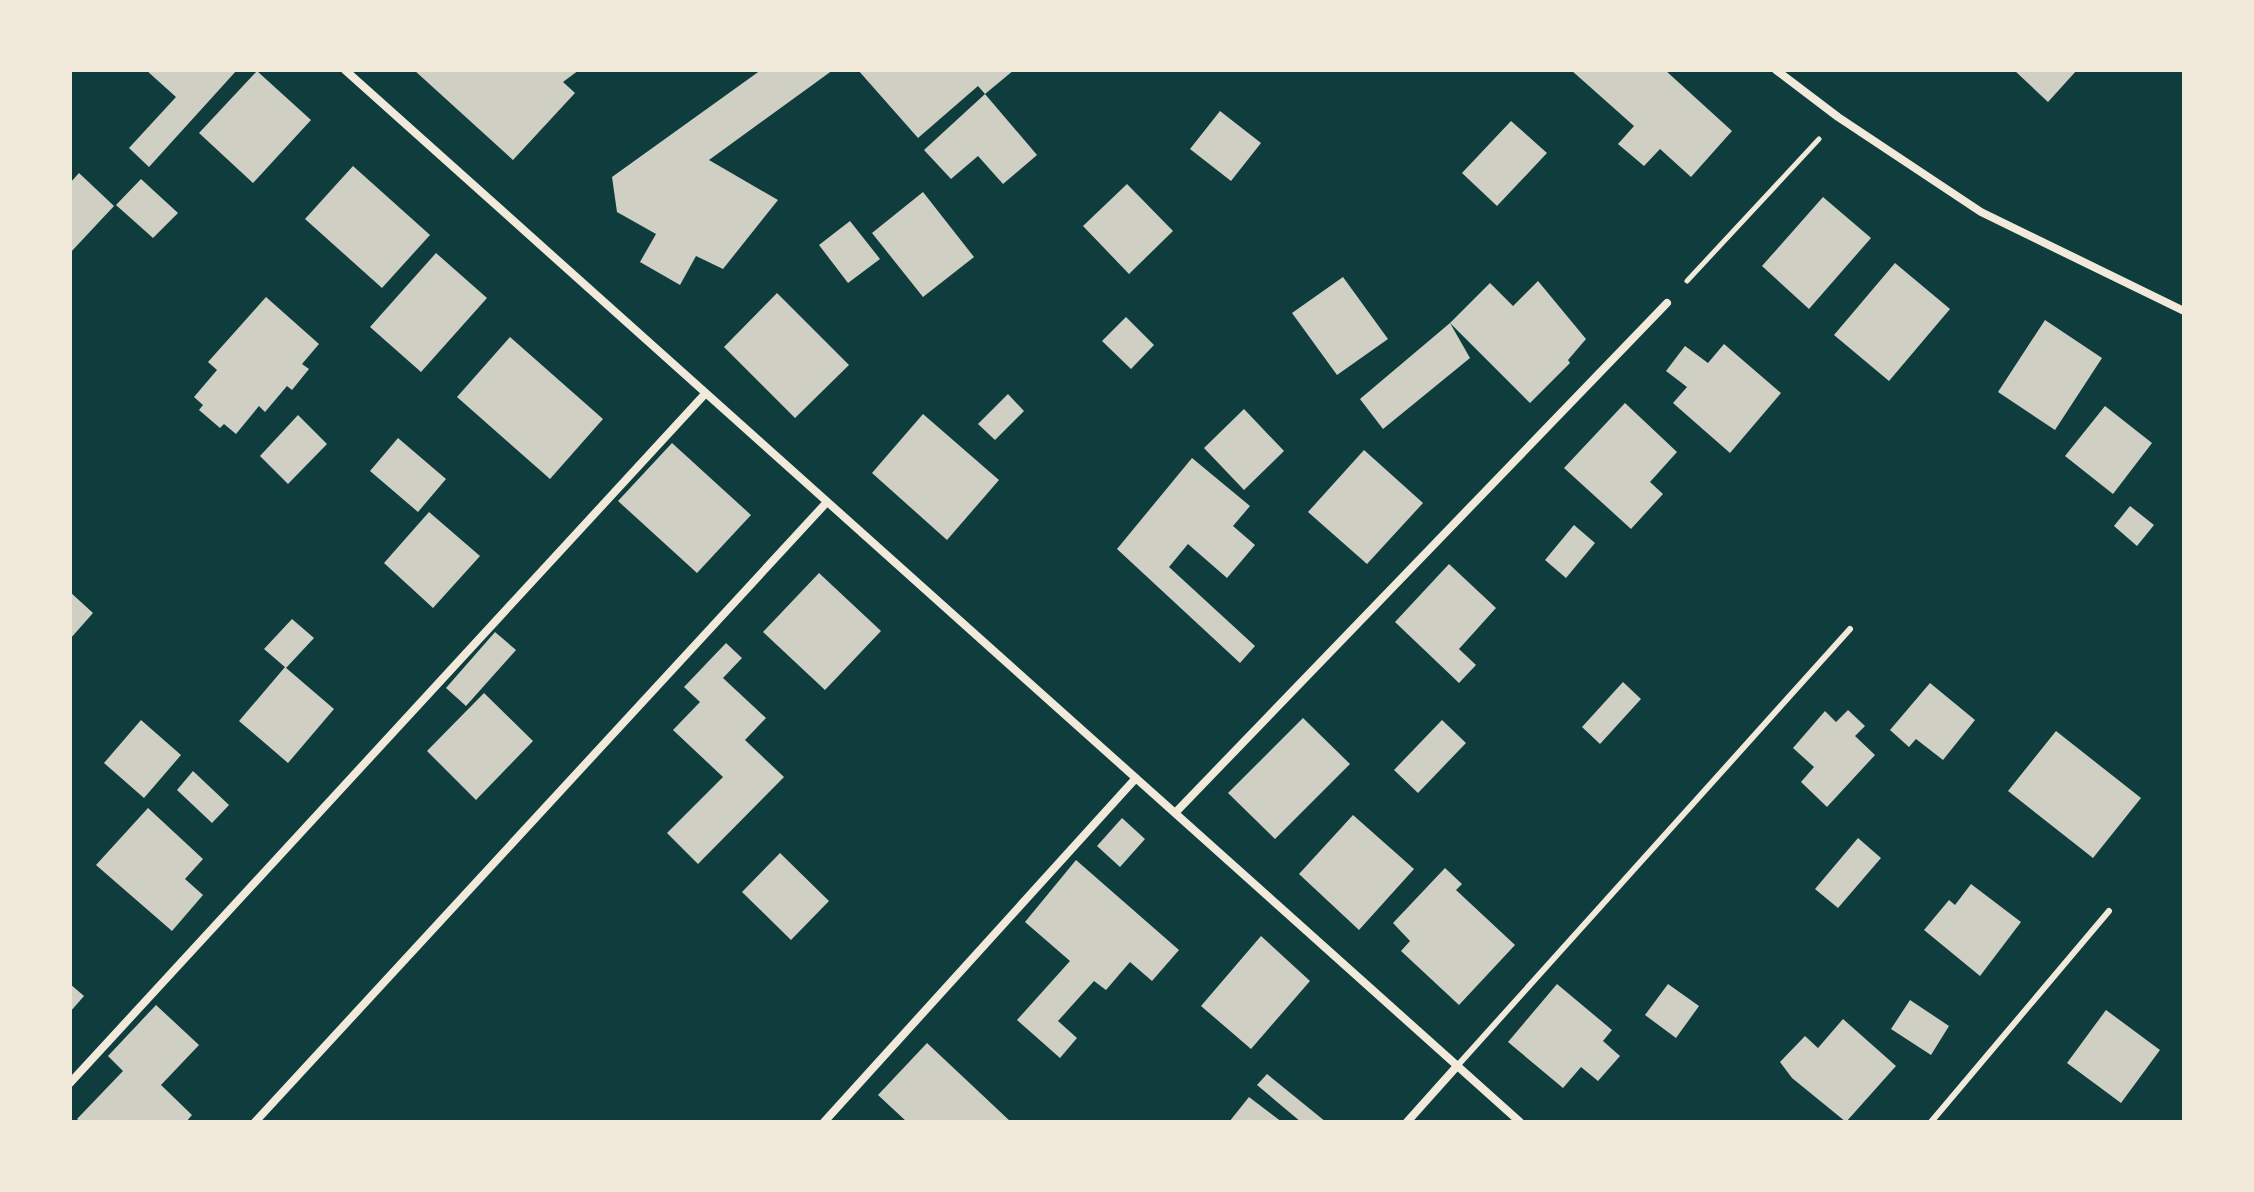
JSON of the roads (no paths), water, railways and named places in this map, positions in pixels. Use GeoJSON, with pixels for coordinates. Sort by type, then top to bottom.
{"type":"FeatureCollection","features":[{"type":"Feature","properties":{"kind":"street"},"geometry":{"type":"LineString","coordinates":[[345,70],[704,395],[1176,812],[1520,1122]]}},
{"type":"Feature","properties":{"kind":"street"},"geometry":{"type":"LineString","coordinates":[[1776,70],[1838,117],[1981,212],[2184,311]]}},
{"type":"Feature","properties":{"kind":"street"},"geometry":{"type":"LineString","coordinates":[[1176,812],[1667,303]]}},
{"type":"Feature","properties":{"kind":"street"},"geometry":{"type":"LineString","coordinates":[[70,1083],[704,395]]}},
{"type":"Feature","properties":{"kind":"street"},"geometry":{"type":"LineString","coordinates":[[255,1122],[827,502]]}},
{"type":"Feature","properties":{"kind":"street"},"geometry":{"type":"LineString","coordinates":[[824,1122],[1136,778]]}},
{"type":"Feature","properties":{"kind":"street"},"geometry":{"type":"LineString","coordinates":[[1407,1122],[1458,1065]]}},
{"type":"Feature","properties":{"kind":"lane"},"geometry":{"type":"LineString","coordinates":[[1458,1065],[1850,629]]}},
{"type":"Feature","properties":{"kind":"lane"},"geometry":{"type":"LineString","coordinates":[[1931,1122],[2109,911]]}}]}
